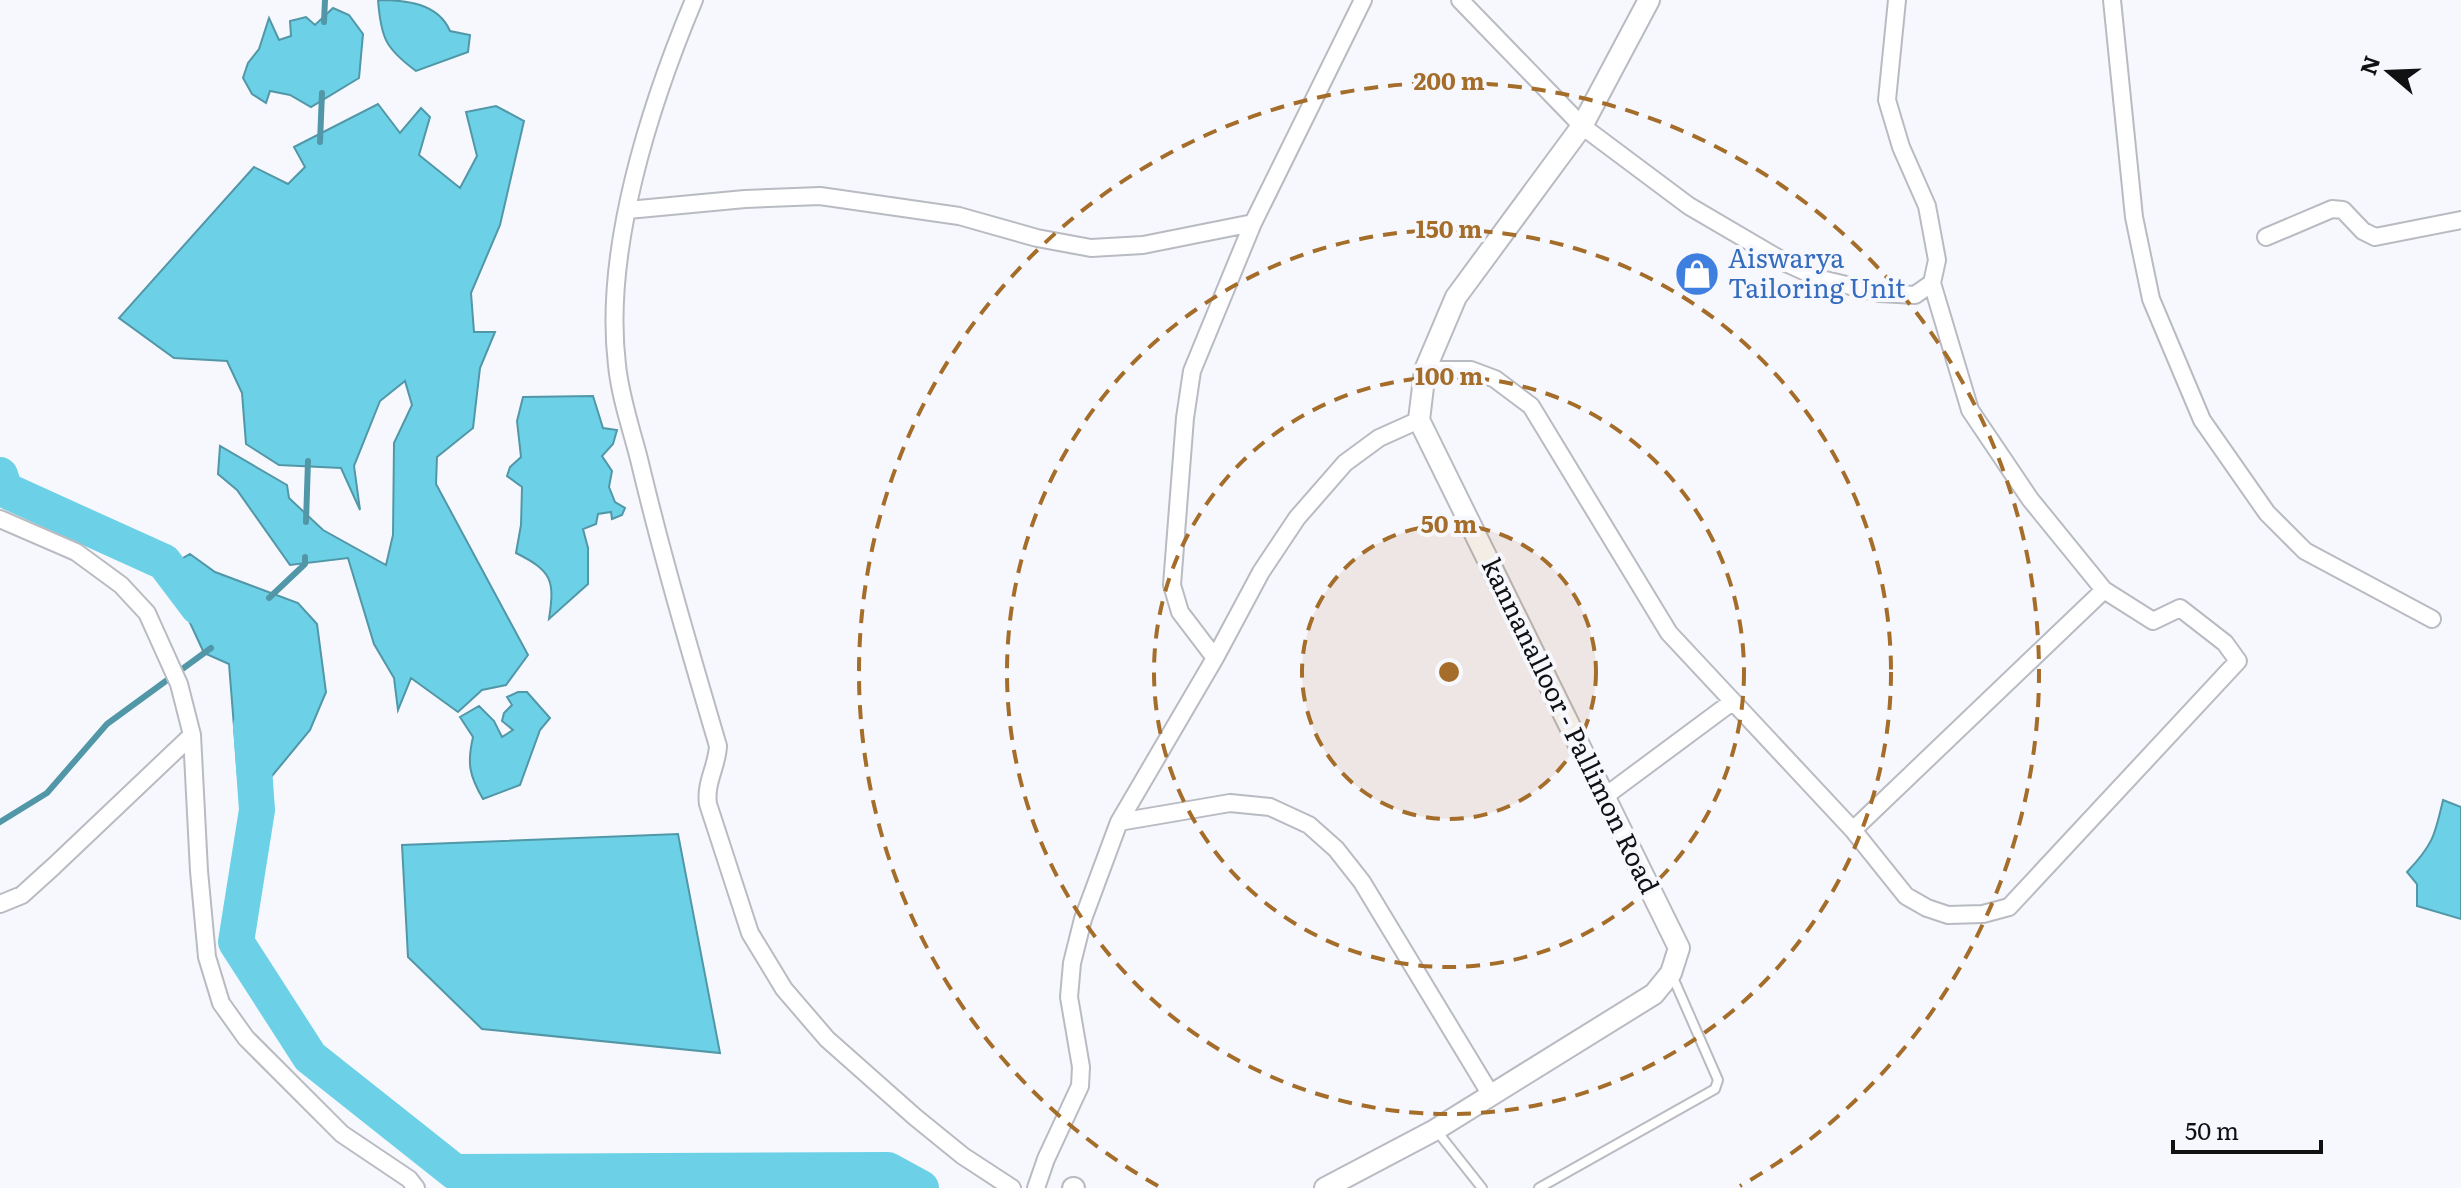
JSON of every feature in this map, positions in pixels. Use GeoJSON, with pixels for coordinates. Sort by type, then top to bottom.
{"type":"FeatureCollection","features":[{"type":"Feature","properties":{"kind":"street"},"geometry":{"type":"LineString","coordinates":[[694,0],[665,69],[628,210],[620,246],[615,305],[617,365],[660,549],[718,746],[717,760],[706,789],[708,804],[750,933],[784,989],[827,1039],[915,1117],[963,1156],[1012,1188]]}},
{"type":"Feature","properties":{"kind":"street"},"geometry":{"type":"LineString","coordinates":[[1215,658],[1180,612],[1172,585],[1183,433],[1192,371],[1253,223],[1363,0]]}},
{"type":"Feature","properties":{"kind":"street"},"geometry":{"type":"LineString","coordinates":[[1460,0],[1582,126],[1689,206],[1788,264],[1821,279],[1880,293],[1915,295],[1932,283]]}},
{"type":"Feature","properties":{"kind":"street"},"geometry":{"type":"LineString","coordinates":[[1036,1188],[1080,1086],[1081,1067],[1069,997],[1072,963],[1083,919],[1119,822],[1215,658],[1261,572],[1297,518],[1345,463],[1379,438],[1419,420],[1425,370],[1456,297],[1582,126],[1649,0]]}},
{"type":"Feature","properties":{"kind":"street"},"geometry":{"type":"LineString","coordinates":[[1425,370],[1471,370],[1495,379],[1531,406],[1669,633],[1853,830],[1906,896],[1948,915],[1983,914],[2009,907],[2238,661],[2225,643],[2180,608],[2153,621],[2104,590],[2030,499],[1970,410],[1932,283],[1937,260],[1927,206],[1901,147],[1887,100],[1897,0]]}},
{"type":"Feature","properties":{"kind":"street"},"geometry":{"type":"LineString","coordinates":[[2112,0],[2134,217],[2151,299],[2202,420],[2267,513],[2305,551],[2432,619]]}},
{"type":"Feature","properties":{"kind":"street"},"geometry":{"type":"LineString","coordinates":[[628,210],[745,199],[820,196],[959,216],[1037,238],[1091,248],[1143,245],[1253,223]]}},
{"type":"Feature","properties":{"kind":"street"},"geometry":{"type":"LineString","coordinates":[[2266,237],[2338,208],[2363,231],[2375,237],[2461,220]]}},
{"type":"Feature","properties":{"kind":"street","name":"kannanalloor - Pallimon Road"},"geometry":{"type":"LineString","coordinates":[[1419,420],[1679,948],[1671,973]]}},
{"type":"Feature","properties":{"kind":"street"},"geometry":{"type":"LineString","coordinates":[[0,519],[76,552],[121,585],[147,613],[179,684],[192,735],[207,957],[221,1003],[246,1038],[342,1134],[409,1179],[416,1188]]}},
{"type":"Feature","properties":{"kind":"street"},"geometry":{"type":"LineString","coordinates":[[1853,830],[2104,590]]}},
{"type":"Feature","properties":{"kind":"street"},"geometry":{"type":"LineString","coordinates":[[1604,797],[1732,702]]}},
{"type":"Feature","properties":{"kind":"street"},"geometry":{"type":"LineString","coordinates":[[0,904],[22,895],[192,735]]}},
{"type":"Feature","properties":{"kind":"street"},"geometry":{"type":"LineString","coordinates":[[1119,822],[1230,803],[1270,807],[1309,825],[1336,849],[1362,882],[1491,1095]]}},
{"type":"Feature","properties":{"kind":"street"},"geometry":{"type":"LineString","coordinates":[[1325,1188],[1435,1130],[1654,994],[1671,973]]}},
{"type":"Feature","properties":{"kind":"lane"},"geometry":{"type":"LineString","coordinates":[[1539,1188],[1715,1089],[1718,1080],[1671,973]]}},
{"type":"Feature","properties":{"kind":"lane"},"geometry":{"type":"LineString","coordinates":[[1435,1130],[1482,1188]]}},
{"type":"Feature","properties":{"kind":"lane"},"geometry":{"type":"LineString","coordinates":[[1558,1178],[1563,1188]]}},
{"type":"Feature","properties":{"kind":"water"},"geometry":{"type":"Polygon","coordinates":[[[378,0],[410,2],[438,14],[450,31],[470,35],[468,52],[416,71],[397,56],[386,41],[378,0]]]}},
{"type":"Feature","properties":{"kind":"water"},"geometry":{"type":"Polygon","coordinates":[[[333,8],[349,15],[363,34],[359,78],[311,107],[290,95],[270,91],[266,103],[252,94],[243,78],[248,63],[259,49],[269,18],[279,40],[291,36],[290,21],[306,17],[315,25],[333,8]]]}},
{"type":"Feature","properties":{"kind":"water"},"geometry":{"type":"Polygon","coordinates":[[[378,104],[400,133],[421,108],[430,117],[419,155],[460,188],[477,156],[466,112],[496,106],[524,121],[500,225],[471,293],[474,332],[495,332],[480,368],[473,428],[437,457],[436,484],[528,655],[506,685],[482,690],[458,712],[411,678],[398,710],[394,678],[374,644],[348,558],[290,565],[237,490],[218,474],[220,446],[287,485],[289,498],[323,530],[386,565],[393,535],[394,443],[412,405],[405,381],[380,401],[354,466],[360,510],[341,468],[279,465],[246,444],[242,393],[227,361],[174,358],[119,318],[254,167],[288,184],[305,167],[294,147],[378,104]]]}},
{"type":"Feature","properties":{"kind":"water"},"geometry":{"type":"Polygon","coordinates":[[[593,396],[603,428],[617,430],[613,444],[602,456],[612,471],[609,487],[615,502],[625,508],[622,515],[612,519],[611,512],[598,514],[596,524],[583,529],[588,548],[588,584],[549,619],[551,586],[548,578],[537,565],[516,553],[521,525],[522,487],[507,476],[510,467],[521,457],[517,421],[523,397],[593,396]]]}},
{"type":"Feature","properties":{"kind":"water"},"geometry":{"type":"Polygon","coordinates":[[[190,554],[215,572],[298,603],[317,624],[326,692],[310,730],[272,776],[238,777],[229,664],[204,653],[161,571],[190,554]]]}},
{"type":"Feature","properties":{"kind":"water"},"geometry":{"type":"Polygon","coordinates":[[[527,692],[550,718],[540,730],[520,785],[483,799],[470,769],[473,737],[460,717],[479,706],[494,721],[502,737],[513,730],[502,721],[504,713],[512,705],[507,697],[527,692]]]}},
{"type":"Feature","properties":{"kind":"water"},"geometry":{"type":"Polygon","coordinates":[[[2443,800],[2461,807],[2461,919],[2417,906],[2417,884],[2407,872],[2432,839],[2443,800]]]}},
{"type":"Feature","properties":{"kind":"water"},"geometry":{"type":"Polygon","coordinates":[[[678,834],[720,1053],[482,1029],[408,957],[402,845],[678,834]]]}},
{"type":"Feature","properties":{"kind":"waterway"},"geometry":{"type":"LineString","coordinates":[[324,22],[325,0]]}},
{"type":"Feature","properties":{"kind":"waterway"},"geometry":{"type":"LineString","coordinates":[[320,142],[322,93]]}},
{"type":"Feature","properties":{"kind":"waterway"},"geometry":{"type":"LineString","coordinates":[[306,522],[308,461]]}},
{"type":"Feature","properties":{"kind":"waterway"},"geometry":{"type":"LineString","coordinates":[[0,475],[5,490],[164,562],[198,607]]}},
{"type":"Feature","properties":{"kind":"waterway"},"geometry":{"type":"LineString","coordinates":[[269,598],[305,564],[305,557]]}},
{"type":"Feature","properties":{"kind":"waterway"},"geometry":{"type":"LineString","coordinates":[[0,822],[47,793],[107,724],[211,648]]}},
{"type":"Feature","properties":{"kind":"waterway"},"geometry":{"type":"LineString","coordinates":[[251,726],[257,810],[236,942],[310,1057],[455,1172],[888,1170],[921,1188]]}},
{"type":"Feature","properties":{"kind":"place","name":"Aiswarya Tailoring Unit"},"geometry":{"type":"Point","coordinates":[1697,274]}}]}
